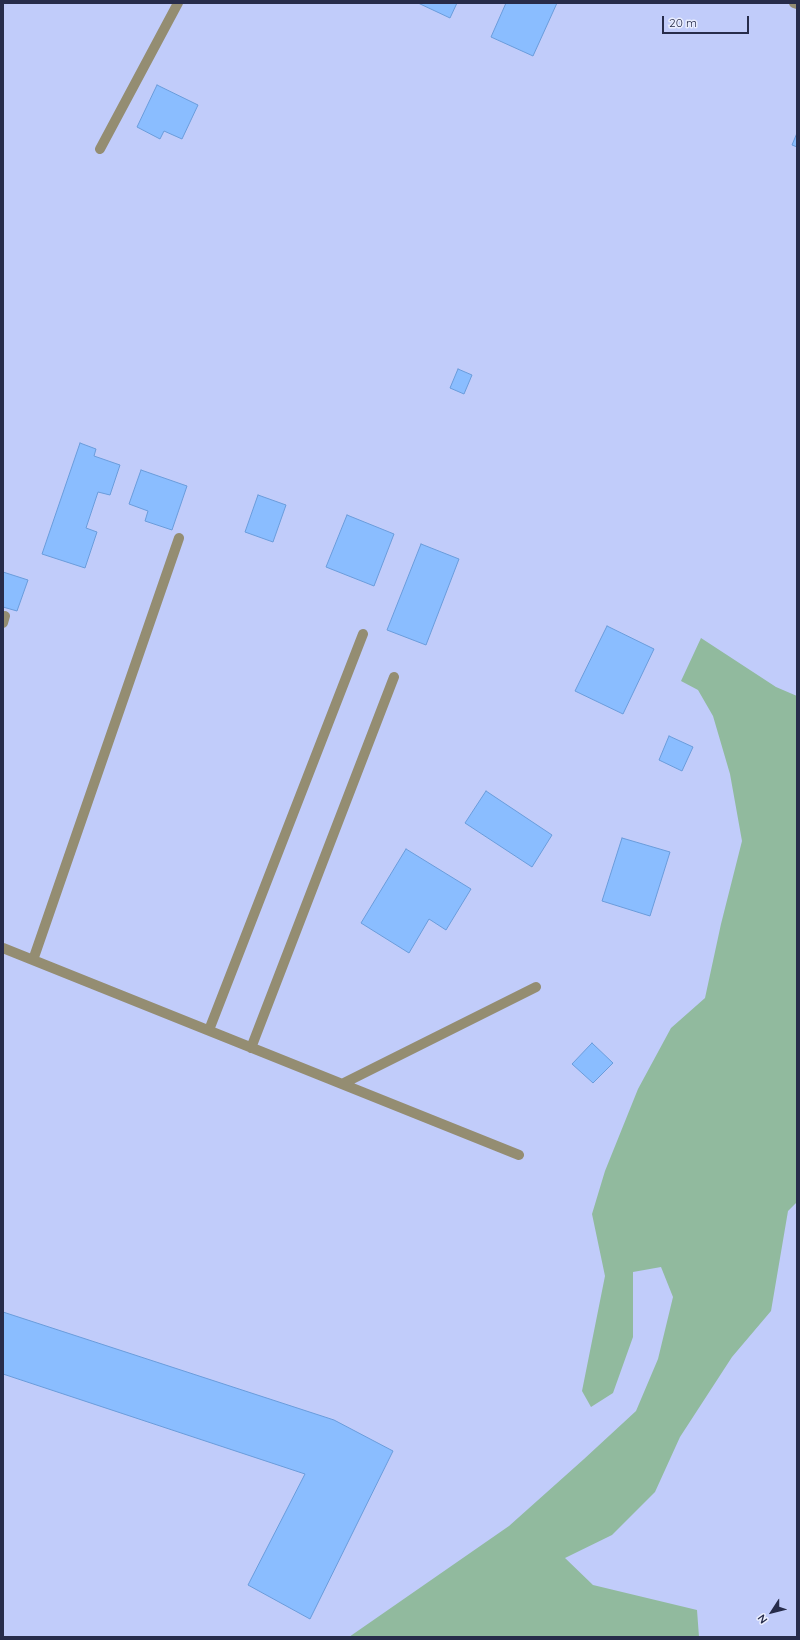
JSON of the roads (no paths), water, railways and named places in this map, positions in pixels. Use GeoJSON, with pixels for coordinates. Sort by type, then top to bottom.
{"type":"FeatureCollection","features":[{"type":"Feature","properties":{"kind":"lane"},"geometry":{"type":"LineString","coordinates":[[100,149],[178,3]]}},
{"type":"Feature","properties":{"kind":"lane"},"geometry":{"type":"LineString","coordinates":[[33,960],[179,538]]}},
{"type":"Feature","properties":{"kind":"lane"},"geometry":{"type":"LineString","coordinates":[[209,1030],[363,634]]}},
{"type":"Feature","properties":{"kind":"lane"},"geometry":{"type":"LineString","coordinates":[[251,1048],[394,677]]}},
{"type":"Feature","properties":{"kind":"lane"},"geometry":{"type":"LineString","coordinates":[[3,948],[519,1155]]}},
{"type":"Feature","properties":{"kind":"lane"},"geometry":{"type":"LineString","coordinates":[[342,1084],[536,987]]}}]}
